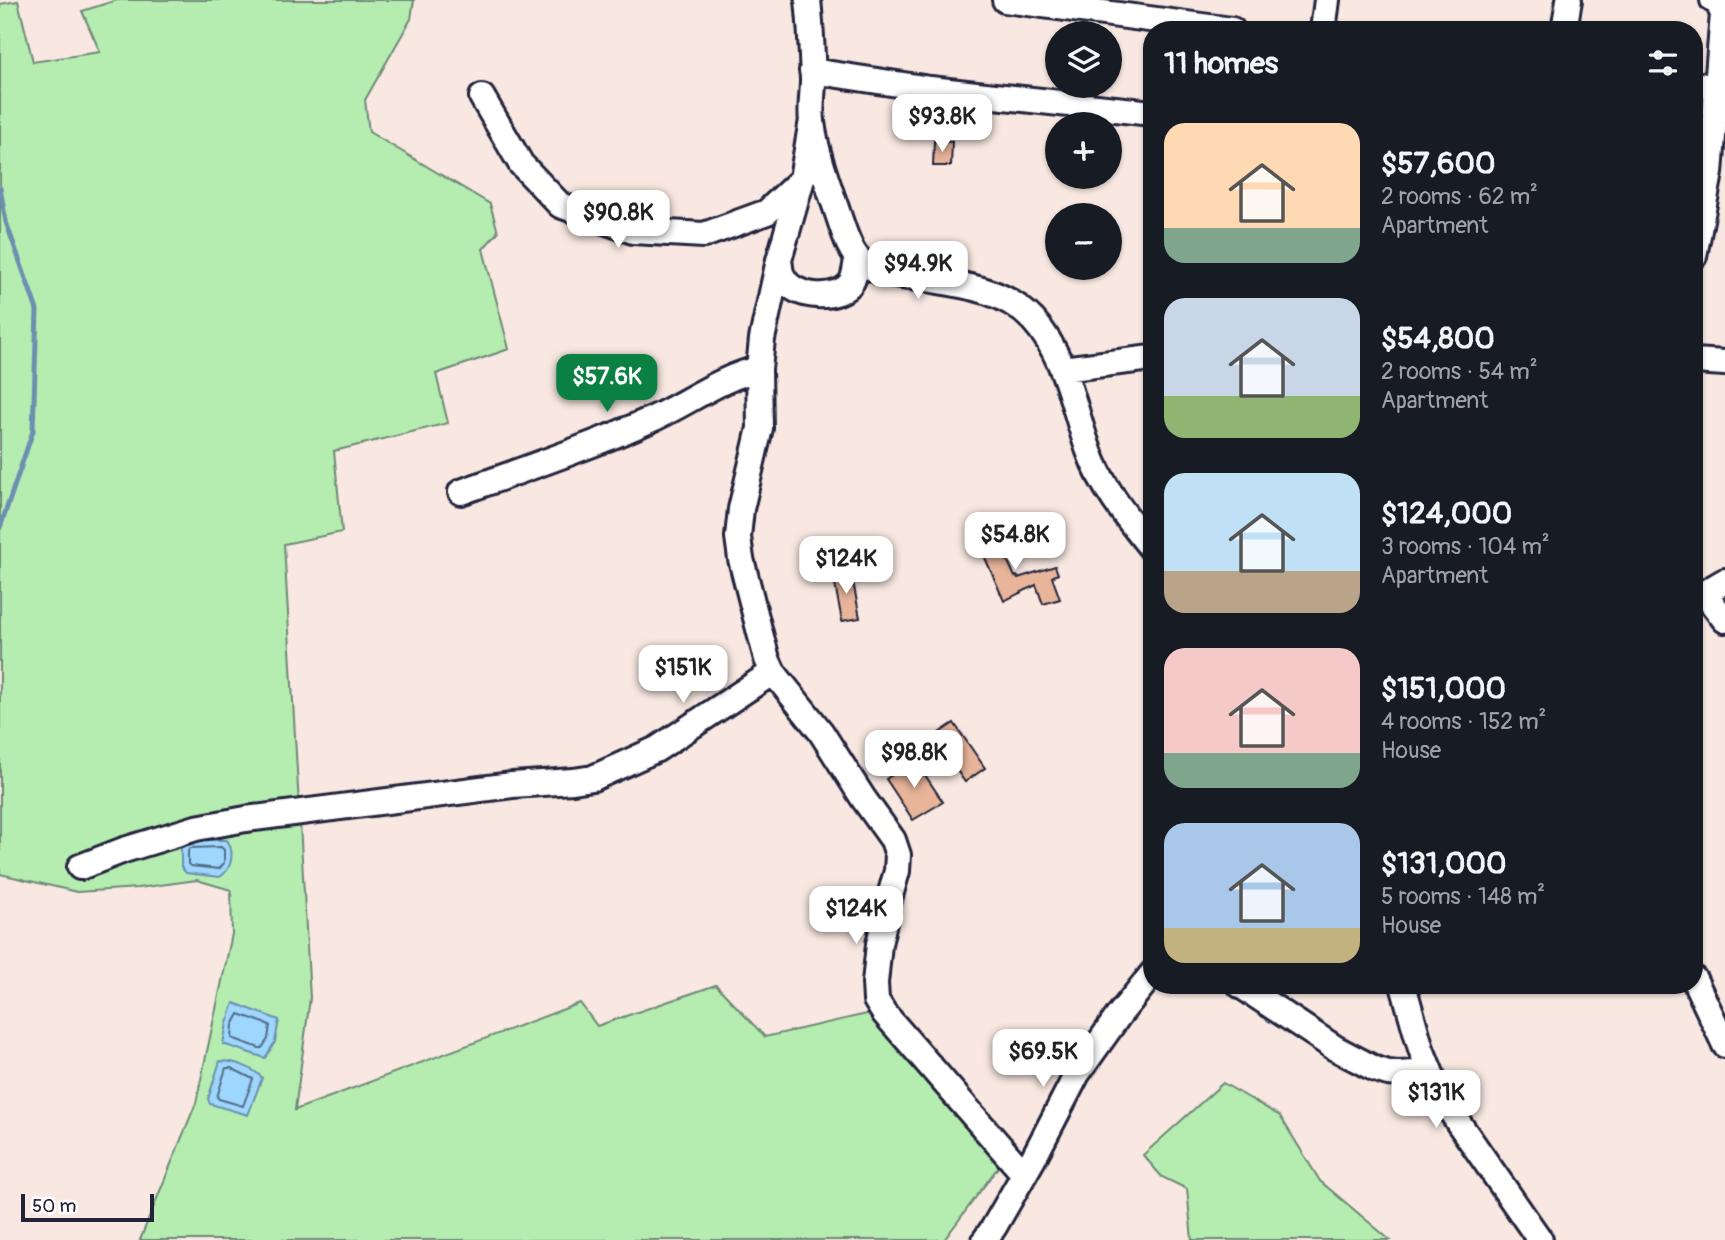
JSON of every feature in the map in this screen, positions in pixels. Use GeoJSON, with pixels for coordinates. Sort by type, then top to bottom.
{"type":"FeatureCollection","features":[{"type":"Feature","properties":{"kind":"street"},"geometry":{"type":"LineString","coordinates":[[808,0],[812,120],[802,179],[779,260],[762,339],[759,369],[760,428],[741,509],[738,537],[741,559],[767,659],[773,672],[821,732],[893,840],[898,855],[897,871],[879,944],[876,1000],[884,1013],[1024,1174]]}},
{"type":"Feature","properties":{"kind":"street"},"geometry":{"type":"LineString","coordinates":[[1005,0],[1164,21]]}},
{"type":"Feature","properties":{"kind":"street"},"geometry":{"type":"LineString","coordinates":[[1324,21],[1327,0]]}},
{"type":"Feature","properties":{"kind":"street"},"geometry":{"type":"LineString","coordinates":[[1566,21],[1569,0]]}},
{"type":"Feature","properties":{"kind":"street"},"geometry":{"type":"LineString","coordinates":[[1703,209],[1710,173],[1712,87],[1723,14],[1718,3],[1713,0]]}},
{"type":"Feature","properties":{"kind":"street"},"geometry":{"type":"LineString","coordinates":[[812,71],[930,89],[1143,112]]}},
{"type":"Feature","properties":{"kind":"street"},"geometry":{"type":"LineString","coordinates":[[482,97],[521,163],[560,205],[633,231],[704,235],[768,212],[802,179]]}},
{"type":"Feature","properties":{"kind":"street"},"geometry":{"type":"LineString","coordinates":[[812,120],[818,154],[846,237],[857,259],[881,272],[966,285],[993,293],[1019,306],[1035,322],[1053,347],[1090,453],[1103,481],[1143,537]]}},
{"type":"Feature","properties":{"kind":"street"},"geometry":{"type":"LineString","coordinates":[[779,260],[783,277],[792,288],[804,294],[821,295],[838,292],[851,282],[857,259]]}},
{"type":"Feature","properties":{"kind":"street"},"geometry":{"type":"LineString","coordinates":[[1062,369],[1143,359]]}},
{"type":"Feature","properties":{"kind":"street"},"geometry":{"type":"LineString","coordinates":[[1703,362],[1725,363]]}},
{"type":"Feature","properties":{"kind":"street"},"geometry":{"type":"LineString","coordinates":[[461,492],[627,430],[743,372],[759,369]]}},
{"type":"Feature","properties":{"kind":"street"},"geometry":{"type":"LineString","coordinates":[[1708,591],[1725,620]]}},
{"type":"Feature","properties":{"kind":"street"},"geometry":{"type":"LineString","coordinates":[[80,867],[196,828],[246,819],[512,785],[593,778],[657,749],[773,672]]}},
{"type":"Feature","properties":{"kind":"street"},"geometry":{"type":"LineString","coordinates":[[985,1240],[1024,1174],[1077,1074],[1143,985]]}},
{"type":"Feature","properties":{"kind":"street"},"geometry":{"type":"LineString","coordinates":[[1254,994],[1335,1048],[1375,1069],[1398,1074],[1430,1072]]}},
{"type":"Feature","properties":{"kind":"street"},"geometry":{"type":"LineString","coordinates":[[1406,994],[1421,1049],[1438,1091],[1540,1240]]}},
{"type":"Feature","properties":{"kind":"street"},"geometry":{"type":"LineString","coordinates":[[1701,994],[1725,1045]]}},
{"type":"Feature","properties":{"kind":"green space"},"geometry":{"type":"Polygon","coordinates":[[[117,0],[414,0],[411,19],[365,100],[369,132],[490,204],[498,232],[483,249],[509,349],[436,374],[448,423],[334,451],[342,532],[284,544],[310,998],[295,1110],[580,1003],[597,1026],[716,985],[765,1037],[871,1013],[1004,1159],[944,1240],[140,1240],[196,1103],[232,934],[231,890],[197,880],[77,892],[0,874],[0,4],[18,1],[33,62],[100,52],[82,11],[117,0]]]}},
{"type":"Feature","properties":{"kind":"green space"},"geometry":{"type":"Polygon","coordinates":[[[1223,1083],[1280,1116],[1320,1181],[1390,1240],[1192,1240],[1187,1189],[1162,1177],[1143,1155],[1223,1083]]]}},
{"type":"Feature","properties":{"kind":"water"},"geometry":{"type":"Polygon","coordinates":[[[189,840],[227,840],[231,855],[230,865],[224,874],[220,877],[186,873],[181,867],[181,846],[189,840]]]}},
{"type":"Feature","properties":{"kind":"water"},"geometry":{"type":"Polygon","coordinates":[[[234,1003],[279,1020],[275,1042],[265,1058],[223,1044],[234,1003]]]}},
{"type":"Feature","properties":{"kind":"water"},"geometry":{"type":"Polygon","coordinates":[[[220,1061],[243,1065],[262,1078],[248,1115],[210,1104],[208,1099],[220,1061]]]}},
{"type":"Feature","properties":{"kind":"building"},"geometry":{"type":"Polygon","coordinates":[[[934,141],[952,142],[951,166],[933,166],[934,141]]]}},
{"type":"Feature","properties":{"kind":"building"},"geometry":{"type":"Polygon","coordinates":[[[993,528],[1015,577],[1055,566],[1058,574],[1052,577],[1060,599],[1043,604],[1036,585],[1004,601],[975,535],[993,528]]]}},
{"type":"Feature","properties":{"kind":"building"},"geometry":{"type":"Polygon","coordinates":[[[851,571],[860,618],[842,621],[833,574],[851,571]]]}},
{"type":"Feature","properties":{"kind":"building"},"geometry":{"type":"Polygon","coordinates":[[[954,723],[985,768],[965,782],[933,737],[954,723]]]}},
{"type":"Feature","properties":{"kind":"building"},"geometry":{"type":"Polygon","coordinates":[[[915,760],[943,802],[913,820],[886,779],[915,760]]]}},
{"type":"Feature","properties":{"kind":"waterway"},"geometry":{"type":"LineString","coordinates":[[0,188],[6,222],[37,310],[33,431],[0,528]]}}]}
